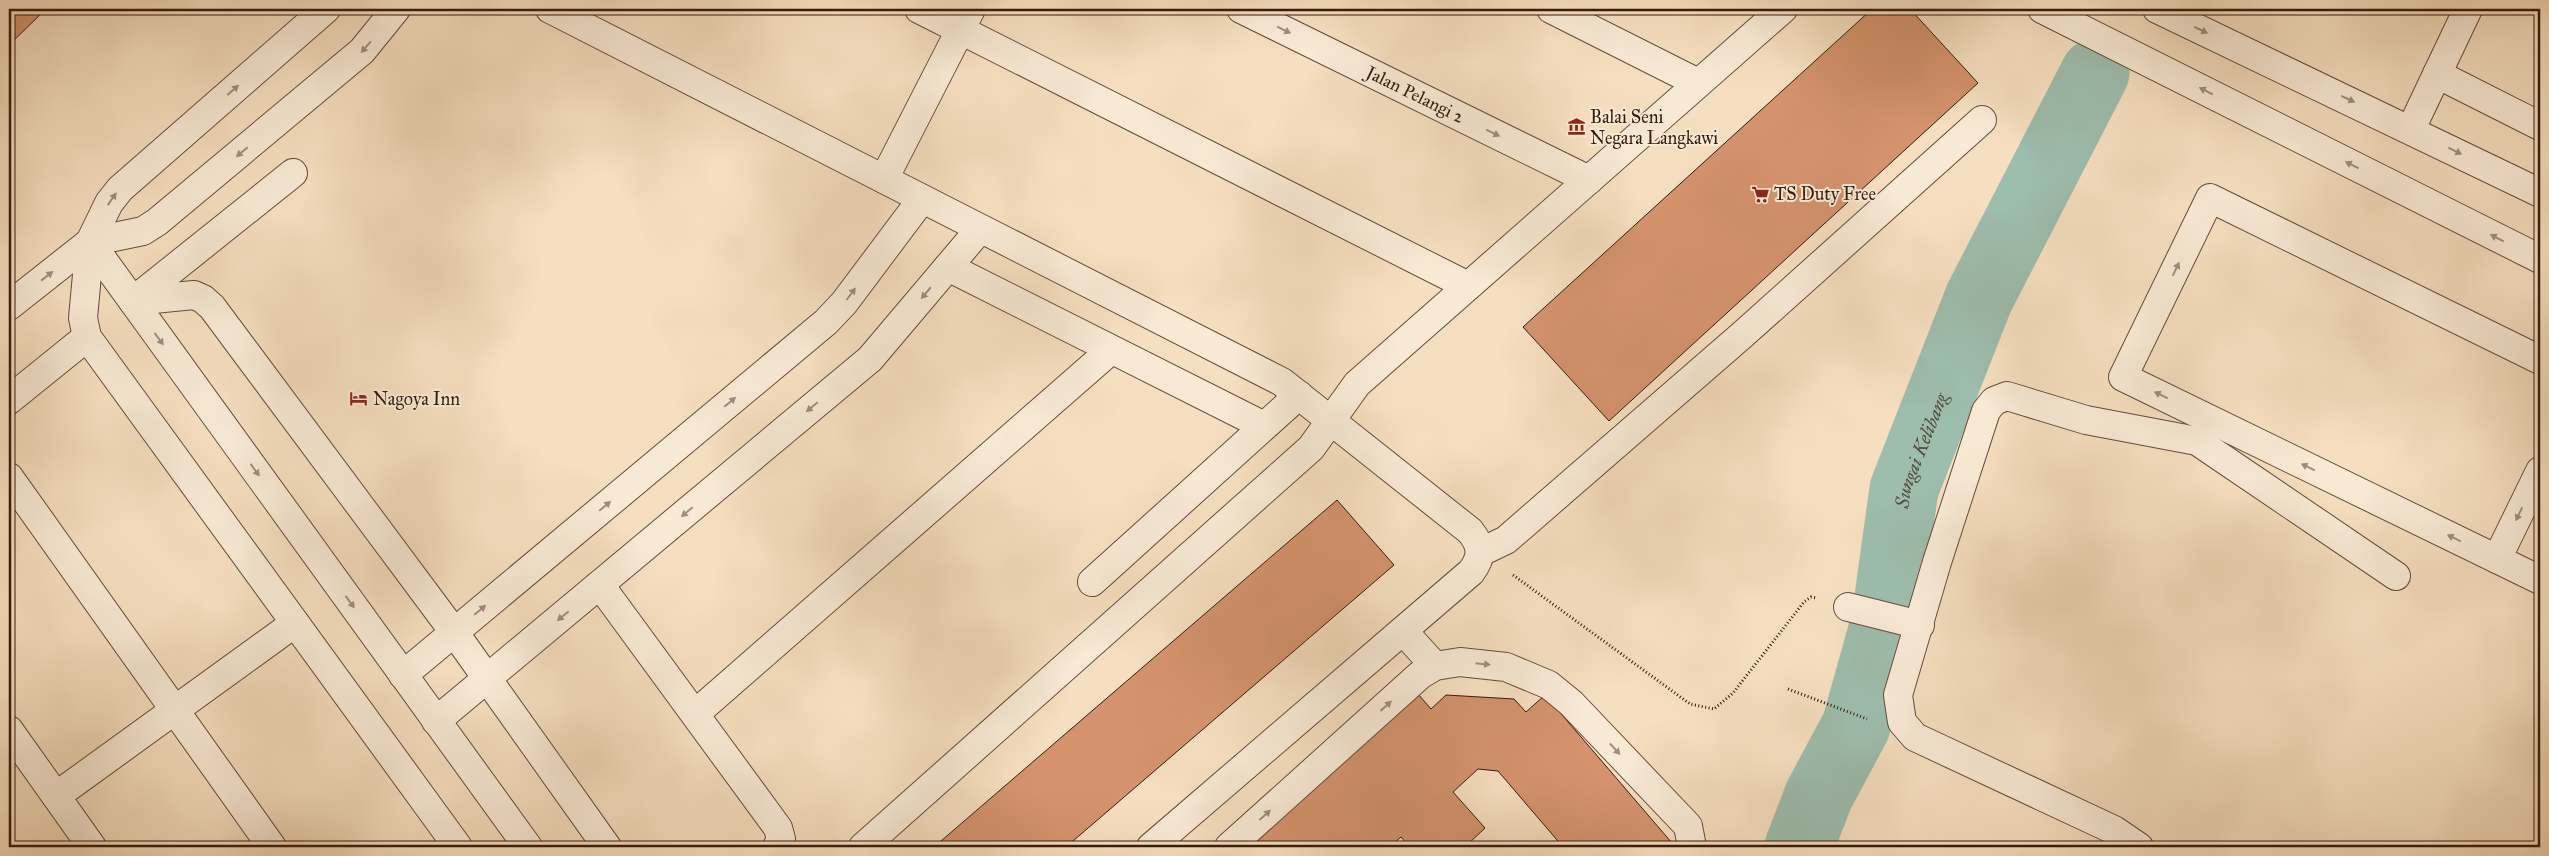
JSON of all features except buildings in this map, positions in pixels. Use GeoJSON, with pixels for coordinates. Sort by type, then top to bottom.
{"type":"FeatureCollection","features":[{"type":"Feature","properties":{"kind":"street"},"geometry":{"type":"LineString","coordinates":[[326,9],[120,189],[109,203],[90,242],[83,318],[87,337],[458,847]]}},
{"type":"Feature","properties":{"kind":"street"},"geometry":{"type":"LineString","coordinates":[[9,306],[90,242],[143,231],[157,222],[362,51],[396,9]]}},
{"type":"Feature","properties":{"kind":"street"},"geometry":{"type":"LineString","coordinates":[[550,9],[1282,382],[1470,531],[1478,541],[1482,552],[1478,563],[1471,572],[1151,847]]}},
{"type":"Feature","properties":{"kind":"street"},"geometry":{"type":"LineString","coordinates":[[919,9],[966,19],[1468,286]]}},
{"type":"Feature","properties":{"kind":"street","name":"Jalan Pelangi 2"},"geometry":{"type":"LineString","coordinates":[[1241,9],[1589,180]]}},
{"type":"Feature","properties":{"kind":"street"},"geometry":{"type":"LineString","coordinates":[[1552,9],[1698,83]]}},
{"type":"Feature","properties":{"kind":"street"},"geometry":{"type":"LineString","coordinates":[[863,847],[1311,448],[1357,384],[1783,9]]}},
{"type":"Feature","properties":{"kind":"street"},"geometry":{"type":"LineString","coordinates":[[2042,9],[2540,260]]}},
{"type":"Feature","properties":{"kind":"street"},"geometry":{"type":"LineString","coordinates":[[2157,9],[2411,129],[2540,193]]}},
{"type":"Feature","properties":{"kind":"street"},"geometry":{"type":"LineString","coordinates":[[2411,129],[2468,9]]}},
{"type":"Feature","properties":{"kind":"street"},"geometry":{"type":"LineString","coordinates":[[884,179],[966,19]]}},
{"type":"Feature","properties":{"kind":"street"},"geometry":{"type":"LineString","coordinates":[[2437,74],[2540,126]]}},
{"type":"Feature","properties":{"kind":"street"},"geometry":{"type":"LineString","coordinates":[[1482,552],[1506,540],[1741,336],[1982,120]]}},
{"type":"Feature","properties":{"kind":"street"},"geometry":{"type":"LineString","coordinates":[[133,301],[293,173]]}},
{"type":"Feature","properties":{"kind":"street"},"geometry":{"type":"LineString","coordinates":[[2540,360],[2210,198],[2123,377],[2540,580]]}},
{"type":"Feature","properties":{"kind":"street"},"geometry":{"type":"LineString","coordinates":[[403,675],[826,322],[844,303],[922,199]]}},
{"type":"Feature","properties":{"kind":"street"},"geometry":{"type":"LineString","coordinates":[[436,721],[870,359],[980,229]]}},
{"type":"Feature","properties":{"kind":"street"},"geometry":{"type":"LineString","coordinates":[[90,242],[436,721],[521,845]]}},
{"type":"Feature","properties":{"kind":"street"},"geometry":{"type":"LineString","coordinates":[[948,267],[1264,426]]}},
{"type":"Feature","properties":{"kind":"street"},"geometry":{"type":"LineString","coordinates":[[133,301],[194,295],[203,299],[212,307],[454,632],[607,847]]}},
{"type":"Feature","properties":{"kind":"street"},"geometry":{"type":"LineString","coordinates":[[9,400],[87,337]]}},
{"type":"Feature","properties":{"kind":"street"},"geometry":{"type":"LineString","coordinates":[[695,714],[1111,350]]}},
{"type":"Feature","properties":{"kind":"street"},"geometry":{"type":"LineString","coordinates":[[1092,582],[1299,395]]}},
{"type":"Feature","properties":{"kind":"street"},"geometry":{"type":"LineString","coordinates":[[2139,847],[2114,830],[1915,737],[1902,722],[1898,695],[1937,562],[1986,410],[1994,401],[2008,396],[2086,420],[2197,441],[2396,576]]}},
{"type":"Feature","properties":{"kind":"street"},"geometry":{"type":"LineString","coordinates":[[2498,559],[2540,470]]}},
{"type":"Feature","properties":{"kind":"street"},"geometry":{"type":"LineString","coordinates":[[9,477],[272,847]]}},
{"type":"Feature","properties":{"kind":"street"},"geometry":{"type":"LineString","coordinates":[[600,585],[778,828],[781,839],[777,847]]}},
{"type":"Feature","properties":{"kind":"street"},"geometry":{"type":"LineString","coordinates":[[1848,607],[1920,625]]}},
{"type":"Feature","properties":{"kind":"street"},"geometry":{"type":"LineString","coordinates":[[56,796],[295,623]]}},
{"type":"Feature","properties":{"kind":"street"},"geometry":{"type":"LineString","coordinates":[[1403,631],[1435,666]]}},
{"type":"Feature","properties":{"kind":"street"},"geometry":{"type":"LineString","coordinates":[[1229,847],[1420,676],[1435,666],[1460,662],[1506,667],[1549,685],[1571,702],[1688,826],[1692,847]]}},
{"type":"Feature","properties":{"kind":"street"},"geometry":{"type":"LineString","coordinates":[[9,730],[92,847]]}},
{"type":"Feature","properties":{"kind":"path"},"geometry":{"type":"LineString","coordinates":[[1482,552],[1690,704],[1714,709],[1733,693],[1804,602],[1810,597],[1848,607]]}},
{"type":"Feature","properties":{"kind":"path"},"geometry":{"type":"LineString","coordinates":[[1788,689],[1872,721]]}},
{"type":"Feature","properties":{"kind":"waterway","name":"Sungai Kelibang"},"geometry":{"type":"LineString","coordinates":[[1799,847],[1819,795],[1856,726],[1886,619],[1904,489],[1979,298],[2095,73]]}},
{"type":"Feature","properties":{"kind":"place","name":"Balai Seni Negara Langkawi"},"geometry":{"type":"Point","coordinates":[1576,127]}},
{"type":"Feature","properties":{"kind":"place","name":"TS Duty Free"},"geometry":{"type":"Point","coordinates":[1760,194]}},
{"type":"Feature","properties":{"kind":"place","name":"Nagoya Inn"},"geometry":{"type":"Point","coordinates":[359,399]}}]}
